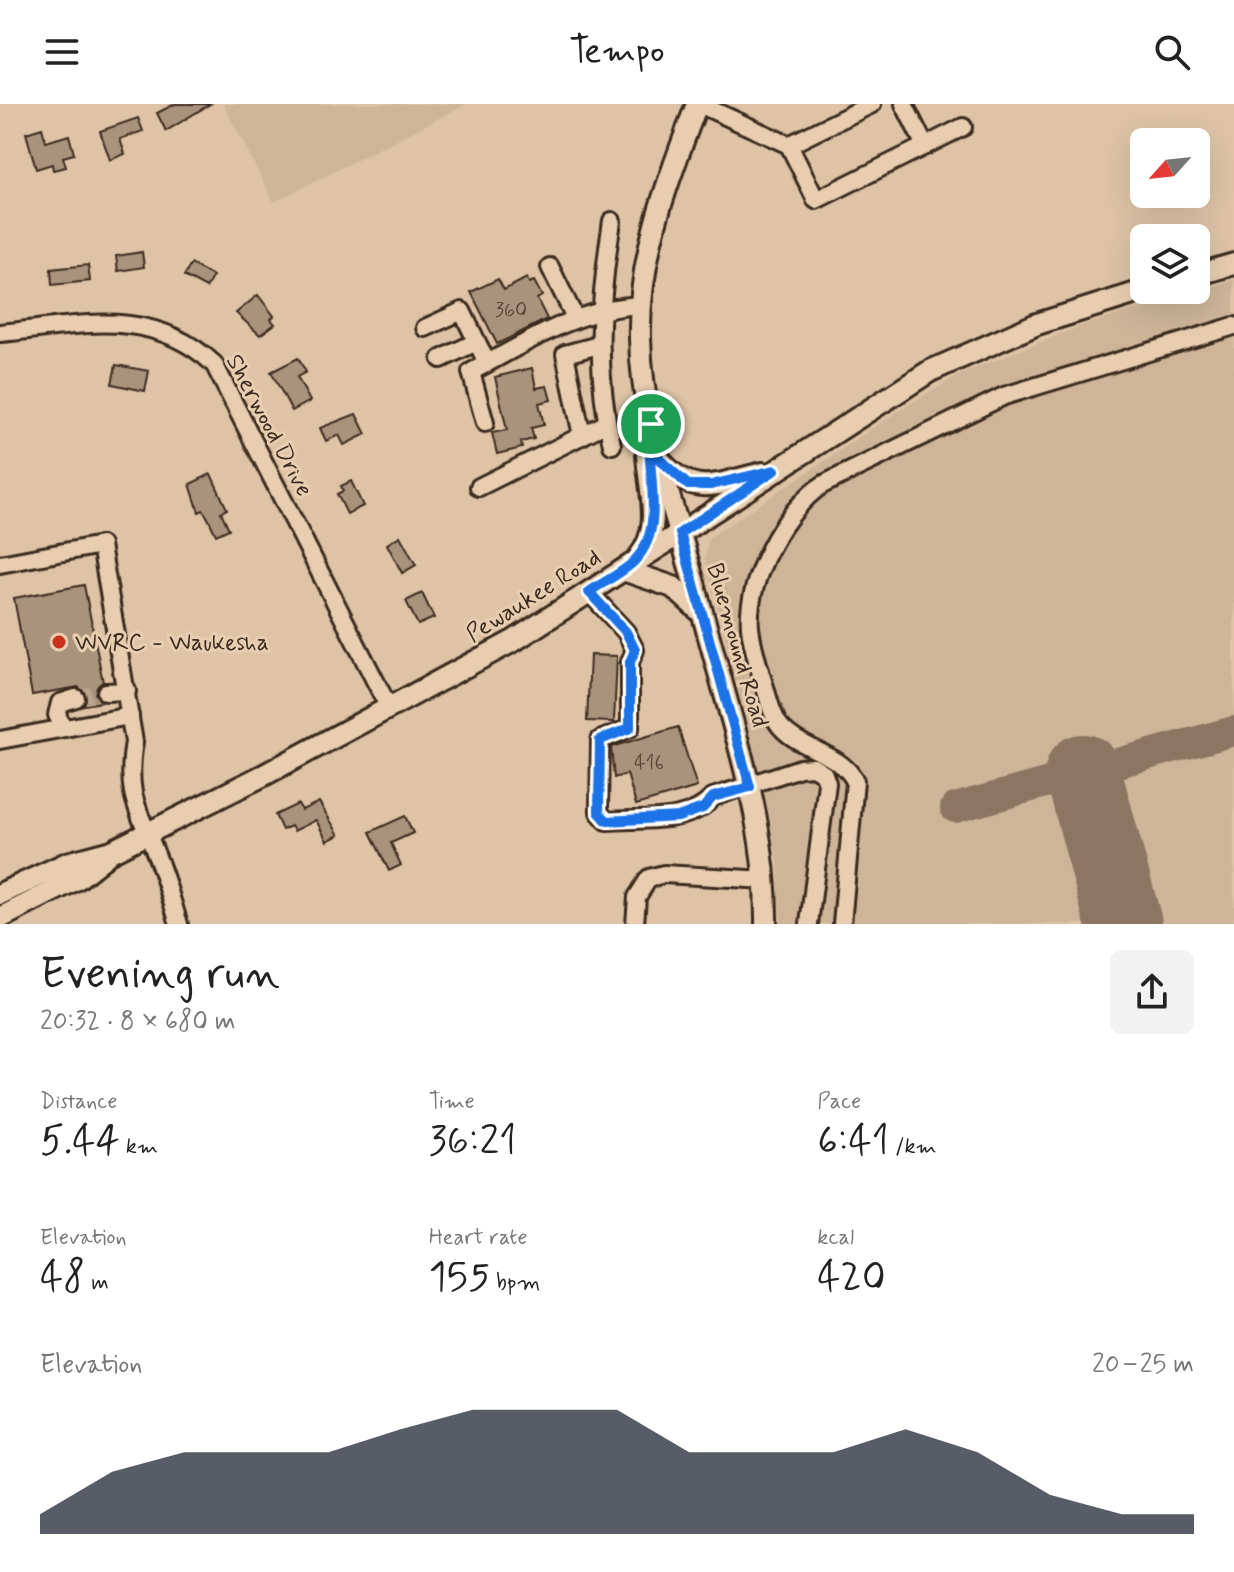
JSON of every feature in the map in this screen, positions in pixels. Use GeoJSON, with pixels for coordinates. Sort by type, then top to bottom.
{"type":"FeatureCollection","features":[{"type":"Feature","properties":{"kind":"main road","name":"Bluemound Road"},"geometry":{"type":"LineString","coordinates":[[698,104],[660,205],[641,305],[641,363],[659,459],[750,787],[766,880],[766,924]]}},
{"type":"Feature","properties":{"kind":"main road"},"geometry":{"type":"LineString","coordinates":[[1210,271],[1234,264]]}},
{"type":"Feature","properties":{"kind":"main road","name":"Pewaukee Road"},"geometry":{"type":"LineString","coordinates":[[0,894],[67,863],[112,851],[147,834],[515,640],[930,371],[1037,324],[1130,295]]}},
{"type":"Feature","properties":{"kind":"main road"},"geometry":{"type":"LineString","coordinates":[[651,424],[647,450],[654,524],[648,544],[626,568],[673,587],[704,615]]}},
{"type":"Feature","properties":{"kind":"main road"},"geometry":{"type":"LineString","coordinates":[[659,459],[678,479],[692,486],[711,485],[775,470]]}},
{"type":"Feature","properties":{"kind":"main road","name":"Pewaukee Road"},"geometry":{"type":"LineString","coordinates":[[0,918],[77,879],[112,851]]}},
{"type":"Feature","properties":{"kind":"street"},"geometry":{"type":"LineString","coordinates":[[698,104],[789,145],[816,200],[963,127]]}},
{"type":"Feature","properties":{"kind":"street"},"geometry":{"type":"LineString","coordinates":[[789,145],[872,104]]}},
{"type":"Feature","properties":{"kind":"street"},"geometry":{"type":"LineString","coordinates":[[904,104],[925,146]]}},
{"type":"Feature","properties":{"kind":"street"},"geometry":{"type":"LineString","coordinates":[[612,221],[600,309],[599,345],[612,445]]}},
{"type":"Feature","properties":{"kind":"street"},"geometry":{"type":"LineString","coordinates":[[550,267],[575,318]]}},
{"type":"Feature","properties":{"kind":"street"},"geometry":{"type":"LineString","coordinates":[[485,423],[471,372],[575,318],[600,309],[641,305]]}},
{"type":"Feature","properties":{"kind":"street"},"geometry":{"type":"LineString","coordinates":[[425,328],[462,311],[487,363]]}},
{"type":"Feature","properties":{"kind":"street","name":"Sherwood Drive"},"geometry":{"type":"LineString","coordinates":[[0,333],[138,324],[186,340],[214,364],[389,708]]}},
{"type":"Feature","properties":{"kind":"street"},"geometry":{"type":"LineString","coordinates":[[842,924],[855,781],[839,764],[780,726],[757,659],[750,626],[757,584],[789,516],[797,504],[824,484],[1004,396],[1234,326]]}},
{"type":"Feature","properties":{"kind":"street"},"geometry":{"type":"LineString","coordinates":[[441,359],[476,342]]}},
{"type":"Feature","properties":{"kind":"street"},"geometry":{"type":"LineString","coordinates":[[582,436],[565,354],[599,345]]}},
{"type":"Feature","properties":{"kind":"street"},"geometry":{"type":"LineString","coordinates":[[479,487],[607,423]]}},
{"type":"Feature","properties":{"kind":"street"},"geometry":{"type":"LineString","coordinates":[[0,564],[101,545],[134,742],[129,774],[133,802],[179,924]]}},
{"type":"Feature","properties":{"kind":"street"},"geometry":{"type":"LineString","coordinates":[[589,592],[626,632],[635,650],[630,662],[630,728],[600,740],[599,812],[607,821],[678,817],[703,808],[713,797],[800,768],[813,767],[824,774],[827,783],[809,924]]}},
{"type":"Feature","properties":{"kind":"street"},"geometry":{"type":"LineString","coordinates":[[106,692],[127,691]]}},
{"type":"Feature","properties":{"kind":"street"},"geometry":{"type":"LineString","coordinates":[[64,728],[57,715],[60,703],[76,698]]}},
{"type":"Feature","properties":{"kind":"street"},"geometry":{"type":"LineString","coordinates":[[0,740],[130,716]]}},
{"type":"Feature","properties":{"kind":"street"},"geometry":{"type":"LineString","coordinates":[[635,924],[637,897],[649,878],[664,874],[766,880]]}},
{"type":"Feature","properties":{"kind":"shaded area"},"geometry":{"type":"Polygon","coordinates":[[[223,104],[467,104],[274,202],[223,104]]]}},
{"type":"Feature","properties":{"kind":"shaded area"},"geometry":{"type":"Polygon","coordinates":[[[1234,280],[1234,924],[780,924],[778,860],[705,558],[709,538],[909,404],[961,374],[1081,326],[1154,304],[1210,304],[1210,287],[1234,280]]]}},
{"type":"Feature","properties":{"kind":"building"},"geometry":{"type":"Polygon","coordinates":[[[175,104],[210,104],[166,131],[157,113],[175,104]]]}},
{"type":"Feature","properties":{"kind":"building"},"geometry":{"type":"Polygon","coordinates":[[[138,118],[143,131],[120,139],[125,154],[110,160],[100,131],[138,118]]]}},
{"type":"Feature","properties":{"kind":"building"},"geometry":{"type":"Polygon","coordinates":[[[42,128],[46,142],[69,135],[74,154],[63,157],[66,167],[53,170],[52,164],[36,169],[26,133],[42,128]]]}},
{"type":"Feature","properties":{"kind":"building"},"geometry":{"type":"Polygon","coordinates":[[[142,252],[144,267],[118,271],[116,256],[142,252]]]}},
{"type":"Feature","properties":{"kind":"building"},"geometry":{"type":"Polygon","coordinates":[[[191,264],[213,276],[206,288],[184,276],[191,264]]]}},
{"type":"Feature","properties":{"kind":"building"},"geometry":{"type":"Polygon","coordinates":[[[88,265],[90,281],[52,285],[51,269],[88,265]]]}},
{"type":"Feature","properties":{"kind":"building"},"geometry":{"type":"Polygon","coordinates":[[[527,278],[529,283],[534,281],[542,296],[537,299],[547,319],[497,344],[471,292],[498,279],[504,290],[527,278]]]}},
{"type":"Feature","properties":{"kind":"building"},"geometry":{"type":"Polygon","coordinates":[[[258,295],[274,316],[271,319],[275,324],[260,335],[236,313],[258,295]]]}},
{"type":"Feature","properties":{"kind":"building"},"geometry":{"type":"Polygon","coordinates":[[[298,358],[306,372],[297,377],[310,401],[292,411],[271,372],[298,358]]]}},
{"type":"Feature","properties":{"kind":"building"},"geometry":{"type":"Polygon","coordinates":[[[116,365],[149,371],[145,391],[112,384],[116,365]]]}},
{"type":"Feature","properties":{"kind":"building"},"geometry":{"type":"Polygon","coordinates":[[[532,368],[536,388],[547,386],[551,400],[539,403],[544,425],[531,428],[534,439],[521,442],[522,448],[497,454],[492,433],[507,430],[495,377],[532,368]]]}},
{"type":"Feature","properties":{"kind":"building"},"geometry":{"type":"Polygon","coordinates":[[[356,414],[366,434],[344,445],[339,435],[326,441],[320,428],[356,414]]]}},
{"type":"Feature","properties":{"kind":"building"},"geometry":{"type":"Polygon","coordinates":[[[211,474],[227,509],[221,512],[229,529],[216,535],[203,510],[199,512],[190,484],[211,474]]]}},
{"type":"Feature","properties":{"kind":"building"},"geometry":{"type":"Polygon","coordinates":[[[351,481],[363,506],[347,514],[337,494],[343,491],[341,486],[351,481]]]}},
{"type":"Feature","properties":{"kind":"building"},"geometry":{"type":"Polygon","coordinates":[[[400,536],[416,565],[402,573],[387,544],[400,536]]]}},
{"type":"Feature","properties":{"kind":"building","name":"WVRC - Waukesha"},"geometry":{"type":"Polygon","coordinates":[[[84,585],[103,682],[95,693],[102,702],[84,705],[86,694],[78,687],[32,695],[14,598],[84,585]]]}},
{"type":"Feature","properties":{"kind":"building"},"geometry":{"type":"Polygon","coordinates":[[[422,593],[434,618],[418,625],[406,601],[422,593]]]}},
{"type":"Feature","properties":{"kind":"building"},"geometry":{"type":"Polygon","coordinates":[[[590,655],[617,656],[614,722],[587,721],[590,655]]]}},
{"type":"Feature","properties":{"kind":"building"},"geometry":{"type":"Polygon","coordinates":[[[678,727],[697,787],[636,805],[627,774],[614,778],[611,747],[678,727]]]}},
{"type":"Feature","properties":{"kind":"building"},"geometry":{"type":"Polygon","coordinates":[[[319,802],[339,835],[327,841],[316,820],[294,831],[291,826],[282,830],[275,815],[298,804],[302,810],[319,802]]]}},
{"type":"Feature","properties":{"kind":"building"},"geometry":{"type":"Polygon","coordinates":[[[405,816],[413,833],[391,843],[401,865],[389,871],[370,832],[405,816]]]}},
{"type":"Feature","properties":{"kind":"taxiway"},"geometry":{"type":"LineString","coordinates":[[955,808],[1234,731]]}},
{"type":"Feature","properties":{"kind":"runway"},"geometry":{"type":"LineString","coordinates":[[1083,772],[1124,924]]}},
{"type":"Feature","properties":{"kind":"tunnel"},"geometry":{"type":"LineString","coordinates":[[76,698],[106,692]]}},
{"type":"Feature","properties":{"kind":"place","name":"WVRC - Waukesha"},"geometry":{"type":"Point","coordinates":[59,642]}},
{"type":"Feature","properties":{"kind":"route"},"geometry":{"type":"LineString","coordinates":[[651,424],[659,459],[672,474],[688,485],[711,485],[775,470],[680,533],[750,787],[713,797],[703,808],[678,817],[607,821],[599,812],[600,740],[630,728],[630,662],[635,650],[626,632],[589,592],[630,565],[650,539],[654,519],[647,450],[651,424]]}}]}
